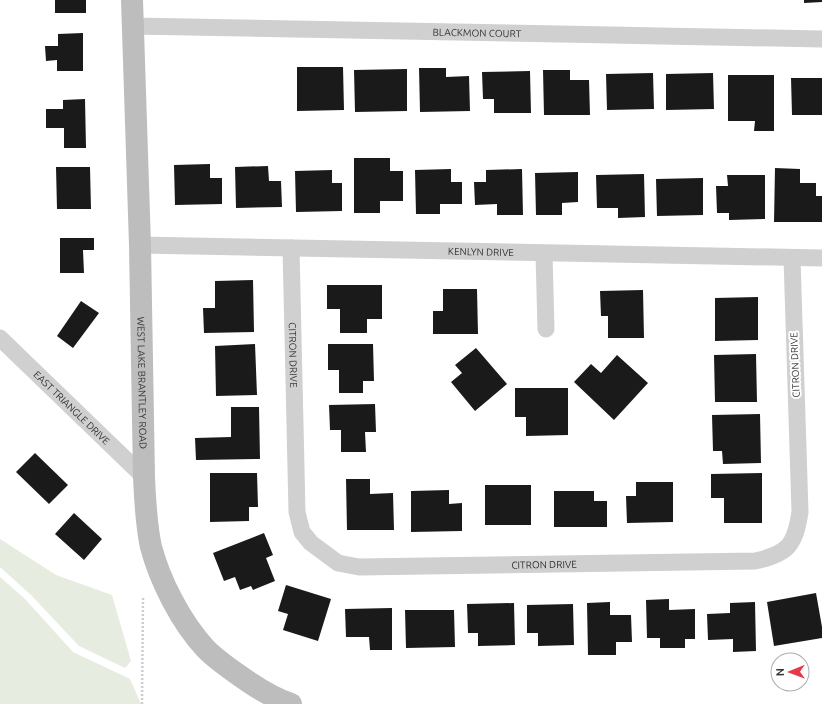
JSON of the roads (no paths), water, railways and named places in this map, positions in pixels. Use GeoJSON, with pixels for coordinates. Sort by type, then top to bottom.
{"type":"FeatureCollection","features":[{"type":"Feature","properties":{"kind":"street","name":"WEST LAKE BRANTLEY ROAD"},"geometry":{"type":"LineString","coordinates":[[132,0],[140,245],[144,477],[146,511],[151,546],[159,571],[167,589],[190,629],[205,649],[246,681],[264,692],[291,704]]}},
{"type":"Feature","properties":{"kind":"street","name":"BLACKMON COURT"},"geometry":{"type":"LineString","coordinates":[[133,26],[822,39]]}},
{"type":"Feature","properties":{"kind":"street","name":"KENLYN DRIVE"},"geometry":{"type":"LineString","coordinates":[[140,245],[544,254],[822,258]]}},
{"type":"Feature","properties":{"kind":"street","name":"CITRON DRIVE"},"geometry":{"type":"LineString","coordinates":[[291,248],[297,512],[302,532],[311,543],[338,563],[359,567],[755,561],[769,558],[780,553],[791,544],[797,530],[800,512],[792,258]]}},
{"type":"Feature","properties":{"kind":"street"},"geometry":{"type":"LineString","coordinates":[[544,254],[546,330]]}},
{"type":"Feature","properties":{"kind":"street","name":"EAST TRIANGLE DRIVE"},"geometry":{"type":"LineString","coordinates":[[0,338],[144,477]]}}]}
